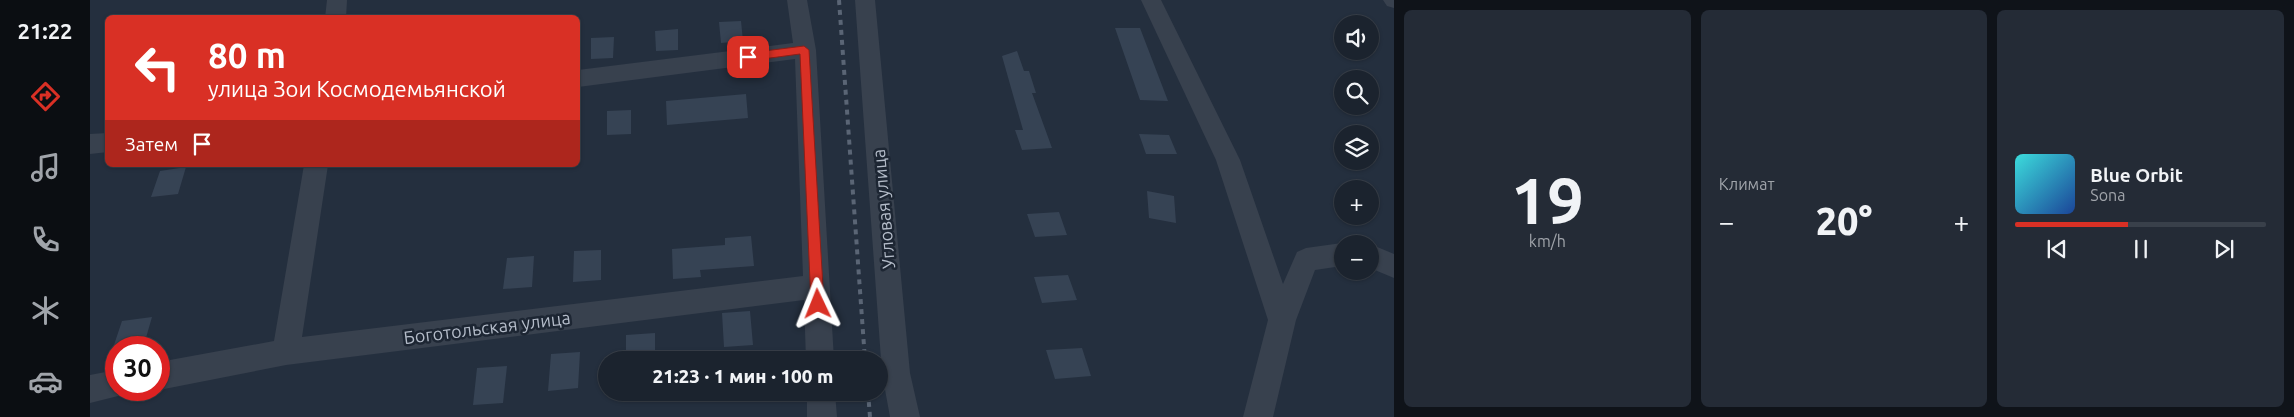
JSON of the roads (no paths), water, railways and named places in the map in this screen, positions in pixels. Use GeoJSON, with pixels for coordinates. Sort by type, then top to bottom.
{"type":"FeatureCollection","features":[{"type":"Feature","properties":{"kind":"street"},"geometry":{"type":"LineString","coordinates":[[335,15],[337,0]]}},
{"type":"Feature","properties":{"kind":"street"},"geometry":{"type":"LineString","coordinates":[[797,0],[804,50],[820,351]]}},
{"type":"Feature","properties":{"kind":"street","name":"Угловая улица"},"geometry":{"type":"LineString","coordinates":[[865,0],[896,373],[905,417]]}},
{"type":"Feature","properties":{"kind":"street"},"geometry":{"type":"LineString","coordinates":[[1151,0],[1228,160],[1282,320]]}},
{"type":"Feature","properties":{"kind":"street"},"geometry":{"type":"LineString","coordinates":[[580,79],[804,50]]}},
{"type":"Feature","properties":{"kind":"street"},"geometry":{"type":"LineString","coordinates":[[90,144],[105,142]]}},
{"type":"Feature","properties":{"kind":"street"},"geometry":{"type":"LineString","coordinates":[[286,352],[316,167]]}},
{"type":"Feature","properties":{"kind":"street"},"geometry":{"type":"LineString","coordinates":[[1258,417],[1282,320],[1306,260],[1334,256]]}},
{"type":"Feature","properties":{"kind":"street"},"geometry":{"type":"LineString","coordinates":[[1379,260],[1394,266]]}},
{"type":"Feature","properties":{"kind":"street","name":"Боготольская улица"},"geometry":{"type":"LineString","coordinates":[[170,374],[286,352],[817,286]]}},
{"type":"Feature","properties":{"kind":"street"},"geometry":{"type":"LineString","coordinates":[[90,389],[105,386]]}},
{"type":"Feature","properties":{"kind":"street"},"geometry":{"type":"LineString","coordinates":[[821,401],[822,417]]}},
{"type":"Feature","properties":{"kind":"railway"},"geometry":{"type":"LineString","coordinates":[[839,0],[864,351]]}},
{"type":"Feature","properties":{"kind":"railway"},"geometry":{"type":"LineString","coordinates":[[869,401],[870,417]]}}]}
